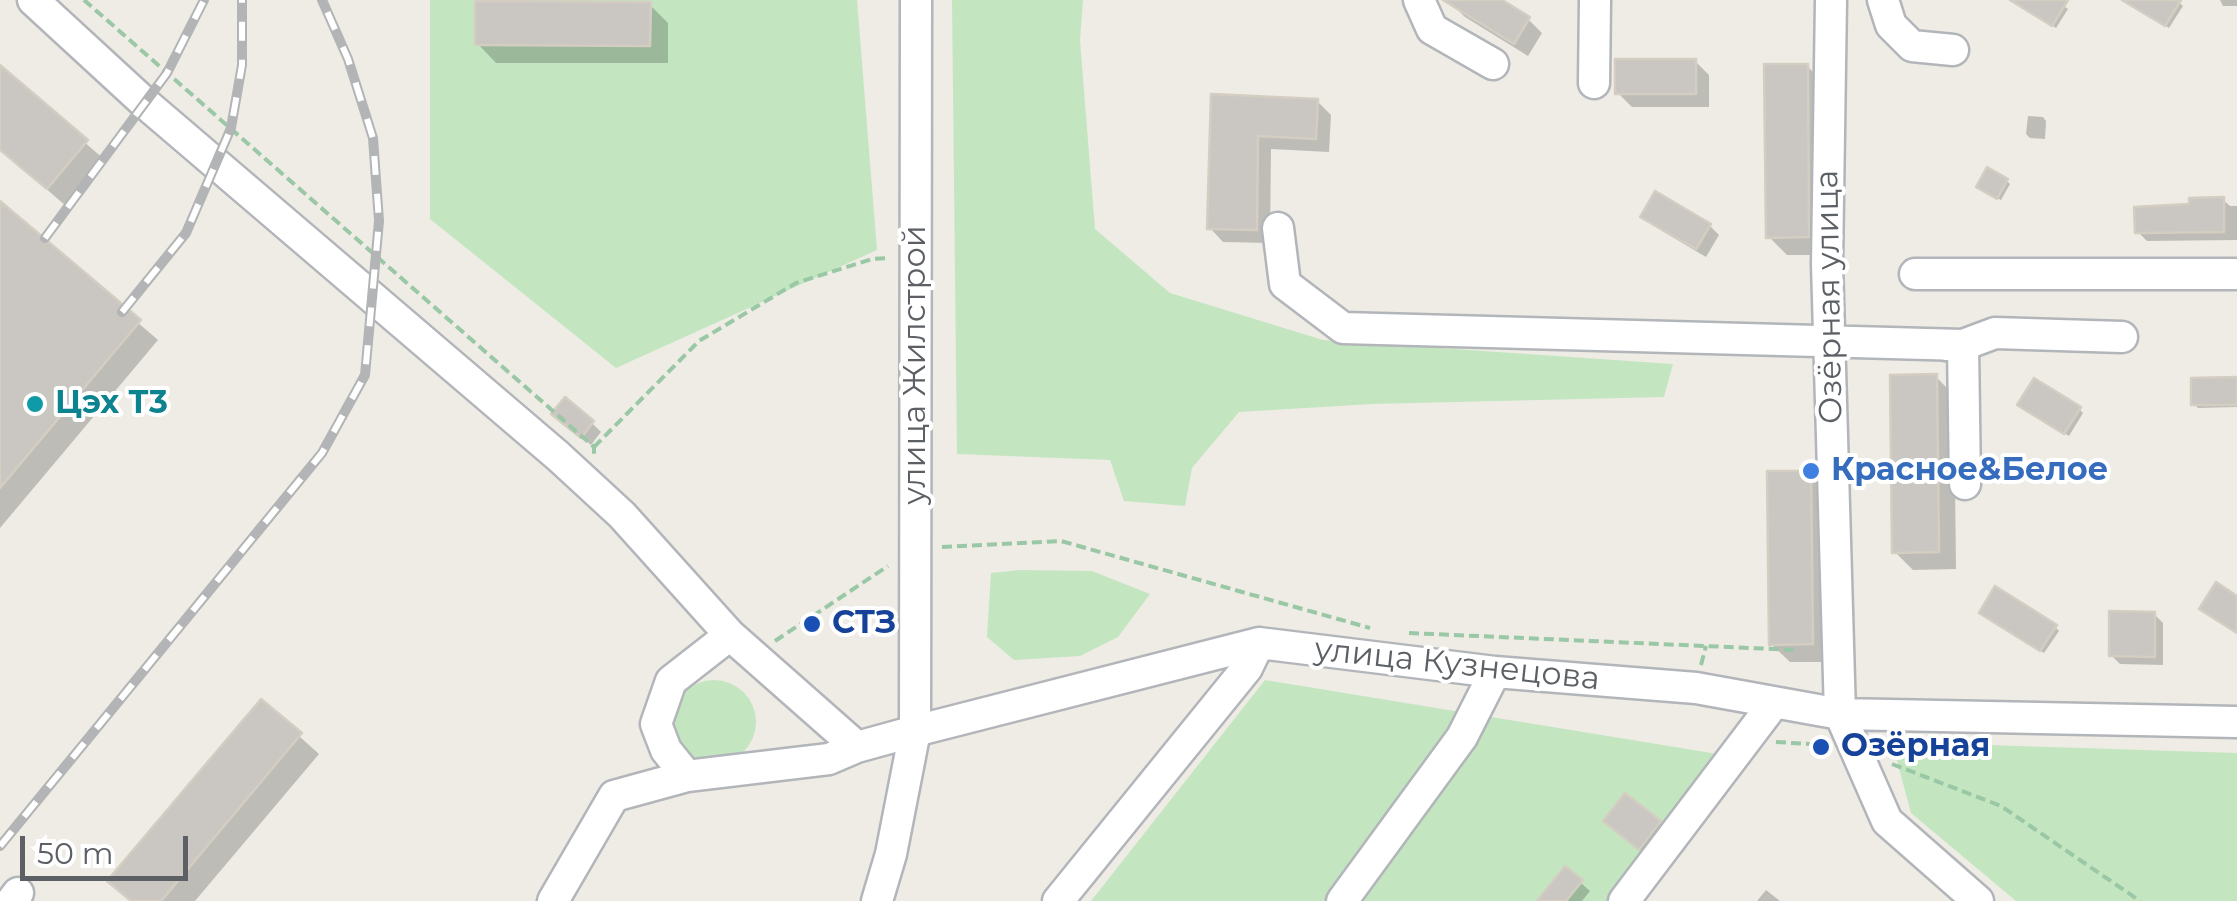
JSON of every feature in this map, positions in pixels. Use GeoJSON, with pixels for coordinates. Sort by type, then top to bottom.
{"type":"FeatureCollection","features":[{"type":"Feature","properties":{"kind":"street"},"geometry":{"type":"LineString","coordinates":[[32,0],[146,104],[558,456],[622,515],[730,635],[857,746]]}},
{"type":"Feature","properties":{"kind":"street","name":"улица Жилстрой"},"geometry":{"type":"LineString","coordinates":[[877,901],[891,854],[915,731],[916,0]]}},
{"type":"Feature","properties":{"kind":"street"},"geometry":{"type":"LineString","coordinates":[[1419,0],[1432,28],[1492,64]]}},
{"type":"Feature","properties":{"kind":"street"},"geometry":{"type":"LineString","coordinates":[[1594,83],[1595,0]]}},
{"type":"Feature","properties":{"kind":"street","name":"Озёрная улица"},"geometry":{"type":"LineString","coordinates":[[1831,0],[1827,264],[1840,714]]}},
{"type":"Feature","properties":{"kind":"street"},"geometry":{"type":"LineString","coordinates":[[1883,0],[1891,25],[1912,46],[1953,50]]}},
{"type":"Feature","properties":{"kind":"street"},"geometry":{"type":"LineString","coordinates":[[1278,228],[1285,284],[1343,328],[1963,345],[1995,333],[2122,336]]}},
{"type":"Feature","properties":{"kind":"street"},"geometry":{"type":"LineString","coordinates":[[1915,274],[2237,274]]}},
{"type":"Feature","properties":{"kind":"street"},"geometry":{"type":"LineString","coordinates":[[1963,345],[1965,484]]}},
{"type":"Feature","properties":{"kind":"street"},"geometry":{"type":"LineString","coordinates":[[687,776],[666,750],[656,724],[671,680],[730,635]]}},
{"type":"Feature","properties":{"kind":"street"},"geometry":{"type":"LineString","coordinates":[[1058,901],[1247,668],[1258,644]]}},
{"type":"Feature","properties":{"kind":"street","name":"улица Кузнецова"},"geometry":{"type":"LineString","coordinates":[[553,901],[614,796],[687,776],[829,759],[857,746],[1258,644],[1494,672],[1696,688],[1840,714],[2237,722]]}},
{"type":"Feature","properties":{"kind":"street"},"geometry":{"type":"LineString","coordinates":[[1342,901],[1462,737],[1494,672]]}},
{"type":"Feature","properties":{"kind":"street"},"geometry":{"type":"LineString","coordinates":[[1624,901],[1742,740],[1774,703]]}},
{"type":"Feature","properties":{"kind":"street"},"geometry":{"type":"LineString","coordinates":[[1840,714],[1887,821],[1978,901]]}},
{"type":"Feature","properties":{"kind":"path"},"geometry":{"type":"LineString","coordinates":[[594,447],[699,341],[796,283],[872,259],[918,256]]}},
{"type":"Feature","properties":{"kind":"path"},"geometry":{"type":"LineString","coordinates":[[770,645],[915,548],[1060,541],[1383,632]]}},
{"type":"Feature","properties":{"kind":"path"},"geometry":{"type":"LineString","coordinates":[[1402,633],[1796,650]]}},
{"type":"Feature","properties":{"kind":"path"},"geometry":{"type":"LineString","coordinates":[[1696,688],[1706,646]]}},
{"type":"Feature","properties":{"kind":"path"},"geometry":{"type":"LineString","coordinates":[[1742,740],[1854,746],[2001,806],[2140,901]]}},
{"type":"Feature","properties":{"kind":"green space"},"geometry":{"type":"Polygon","coordinates":[[[430,0],[857,0],[877,250],[616,368],[430,219],[430,0]]]}},
{"type":"Feature","properties":{"kind":"green space"},"geometry":{"type":"Polygon","coordinates":[[[952,0],[1083,0],[1080,40],[1095,229],[1170,293],[1323,340],[1673,364],[1664,397],[1372,404],[1239,412],[1192,468],[1185,506],[1124,501],[1110,460],[957,454],[952,0]]]}},
{"type":"Feature","properties":{"kind":"green space"},"geometry":{"type":"Polygon","coordinates":[[[1092,571],[1150,594],[1118,637],[1080,656],[1014,660],[987,637],[991,573],[1092,571]]]}},
{"type":"Feature","properties":{"kind":"green space"},"geometry":{"type":"Polygon","coordinates":[[[714,680],[737,687],[749,699],[756,722],[749,745],[737,757],[714,764],[691,757],[679,745],[672,722],[679,699],[691,687],[714,680]]]}},
{"type":"Feature","properties":{"kind":"green space"},"geometry":{"type":"Polygon","coordinates":[[[1265,680],[1730,756],[1628,901],[1091,901],[1265,680]]]}},
{"type":"Feature","properties":{"kind":"green space"},"geometry":{"type":"Polygon","coordinates":[[[1892,742],[2237,753],[2237,901],[2016,901],[1911,813],[1892,742]]]}},
{"type":"Feature","properties":{"kind":"building"},"geometry":{"type":"Polygon","coordinates":[[[1443,0],[1502,0],[1530,17],[1514,44],[1443,0]]]}},
{"type":"Feature","properties":{"kind":"building"},"geometry":{"type":"Polygon","coordinates":[[[2010,0],[2068,0],[2052,26],[2010,0]]]}},
{"type":"Feature","properties":{"kind":"building"},"geometry":{"type":"Polygon","coordinates":[[[2122,0],[2181,0],[2165,26],[2122,0]]]}},
{"type":"Feature","properties":{"kind":"building"},"geometry":{"type":"Polygon","coordinates":[[[475,1],[651,2],[650,46],[475,45],[475,1]]]}},
{"type":"Feature","properties":{"kind":"building"},"geometry":{"type":"Polygon","coordinates":[[[1615,59],[1696,59],[1696,94],[1615,94],[1615,59]]]}},
{"type":"Feature","properties":{"kind":"building"},"geometry":{"type":"Polygon","coordinates":[[[1764,64],[1808,64],[1809,237],[1766,238],[1764,64]]]}},
{"type":"Feature","properties":{"kind":"building"},"geometry":{"type":"Polygon","coordinates":[[[0,65],[88,140],[47,189],[0,150],[0,65]]]}},
{"type":"Feature","properties":{"kind":"building"},"geometry":{"type":"Polygon","coordinates":[[[1211,94],[1318,99],[1316,139],[1258,136],[1257,230],[1207,229],[1211,94]]]}},
{"type":"Feature","properties":{"kind":"building"},"geometry":{"type":"Polygon","coordinates":[[[1987,167],[2008,179],[1997,199],[1976,187],[1987,167]]]}},
{"type":"Feature","properties":{"kind":"building"},"geometry":{"type":"Polygon","coordinates":[[[1655,191],[1711,224],[1696,249],[1640,217],[1655,191]]]}},
{"type":"Feature","properties":{"kind":"building"},"geometry":{"type":"Polygon","coordinates":[[[2224,197],[2224,232],[2135,233],[2134,207],[2189,204],[2189,198],[2224,197]]]}},
{"type":"Feature","properties":{"kind":"building","name":"Цэх Т3"},"geometry":{"type":"Polygon","coordinates":[[[0,201],[141,320],[0,488],[0,201]]]}},
{"type":"Feature","properties":{"kind":"building"},"geometry":{"type":"Polygon","coordinates":[[[1937,374],[1939,552],[1892,553],[1890,375],[1937,374]]]}},
{"type":"Feature","properties":{"kind":"building"},"geometry":{"type":"Polygon","coordinates":[[[2237,377],[2237,405],[2191,405],[2191,378],[2237,377]]]}},
{"type":"Feature","properties":{"kind":"building"},"geometry":{"type":"Polygon","coordinates":[[[2034,378],[2081,407],[2064,434],[2017,405],[2034,378]]]}},
{"type":"Feature","properties":{"kind":"building"},"geometry":{"type":"Polygon","coordinates":[[[565,397],[594,421],[581,438],[551,414],[565,397]]]}},
{"type":"Feature","properties":{"kind":"building"},"geometry":{"type":"Polygon","coordinates":[[[1767,471],[1811,471],[1813,644],[1769,645],[1767,471]]]}},
{"type":"Feature","properties":{"kind":"building"},"geometry":{"type":"Polygon","coordinates":[[[2216,582],[2237,596],[2237,633],[2199,609],[2216,582]]]}},
{"type":"Feature","properties":{"kind":"building"},"geometry":{"type":"Polygon","coordinates":[[[1995,586],[2057,625],[2040,651],[1979,613],[1995,586]]]}},
{"type":"Feature","properties":{"kind":"building"},"geometry":{"type":"Polygon","coordinates":[[[2109,611],[2155,612],[2155,657],[2109,656],[2109,611]]]}},
{"type":"Feature","properties":{"kind":"building"},"geometry":{"type":"Polygon","coordinates":[[[261,699],[302,733],[161,901],[131,901],[107,881],[261,699]]]}},
{"type":"Feature","properties":{"kind":"building"},"geometry":{"type":"Polygon","coordinates":[[[1625,793],[1661,821],[1639,850],[1603,821],[1625,793]]]}},
{"type":"Feature","properties":{"kind":"building"},"geometry":{"type":"Polygon","coordinates":[[[1565,866],[1583,880],[1566,901],[1537,901],[1565,866]]]}},
{"type":"Feature","properties":{"kind":"railway"},"geometry":{"type":"LineString","coordinates":[[45,238],[167,73],[204,0]]}},
{"type":"Feature","properties":{"kind":"railway"},"geometry":{"type":"LineString","coordinates":[[122,312],[186,233],[231,128],[242,65],[242,0]]}},
{"type":"Feature","properties":{"kind":"railway"},"geometry":{"type":"LineString","coordinates":[[0,846],[322,453],[365,375],[379,221],[373,138],[348,59],[322,0]]}},
{"type":"Feature","properties":{"kind":"place","name":"Цэх Т3"},"geometry":{"type":"Point","coordinates":[35,404]}},
{"type":"Feature","properties":{"kind":"place","name":"Красное&Белое"},"geometry":{"type":"Point","coordinates":[1811,471]}},
{"type":"Feature","properties":{"kind":"place","name":"СТЗ"},"geometry":{"type":"Point","coordinates":[812,624]}},
{"type":"Feature","properties":{"kind":"place","name":"Озёрная"},"geometry":{"type":"Point","coordinates":[1821,747]}}]}
